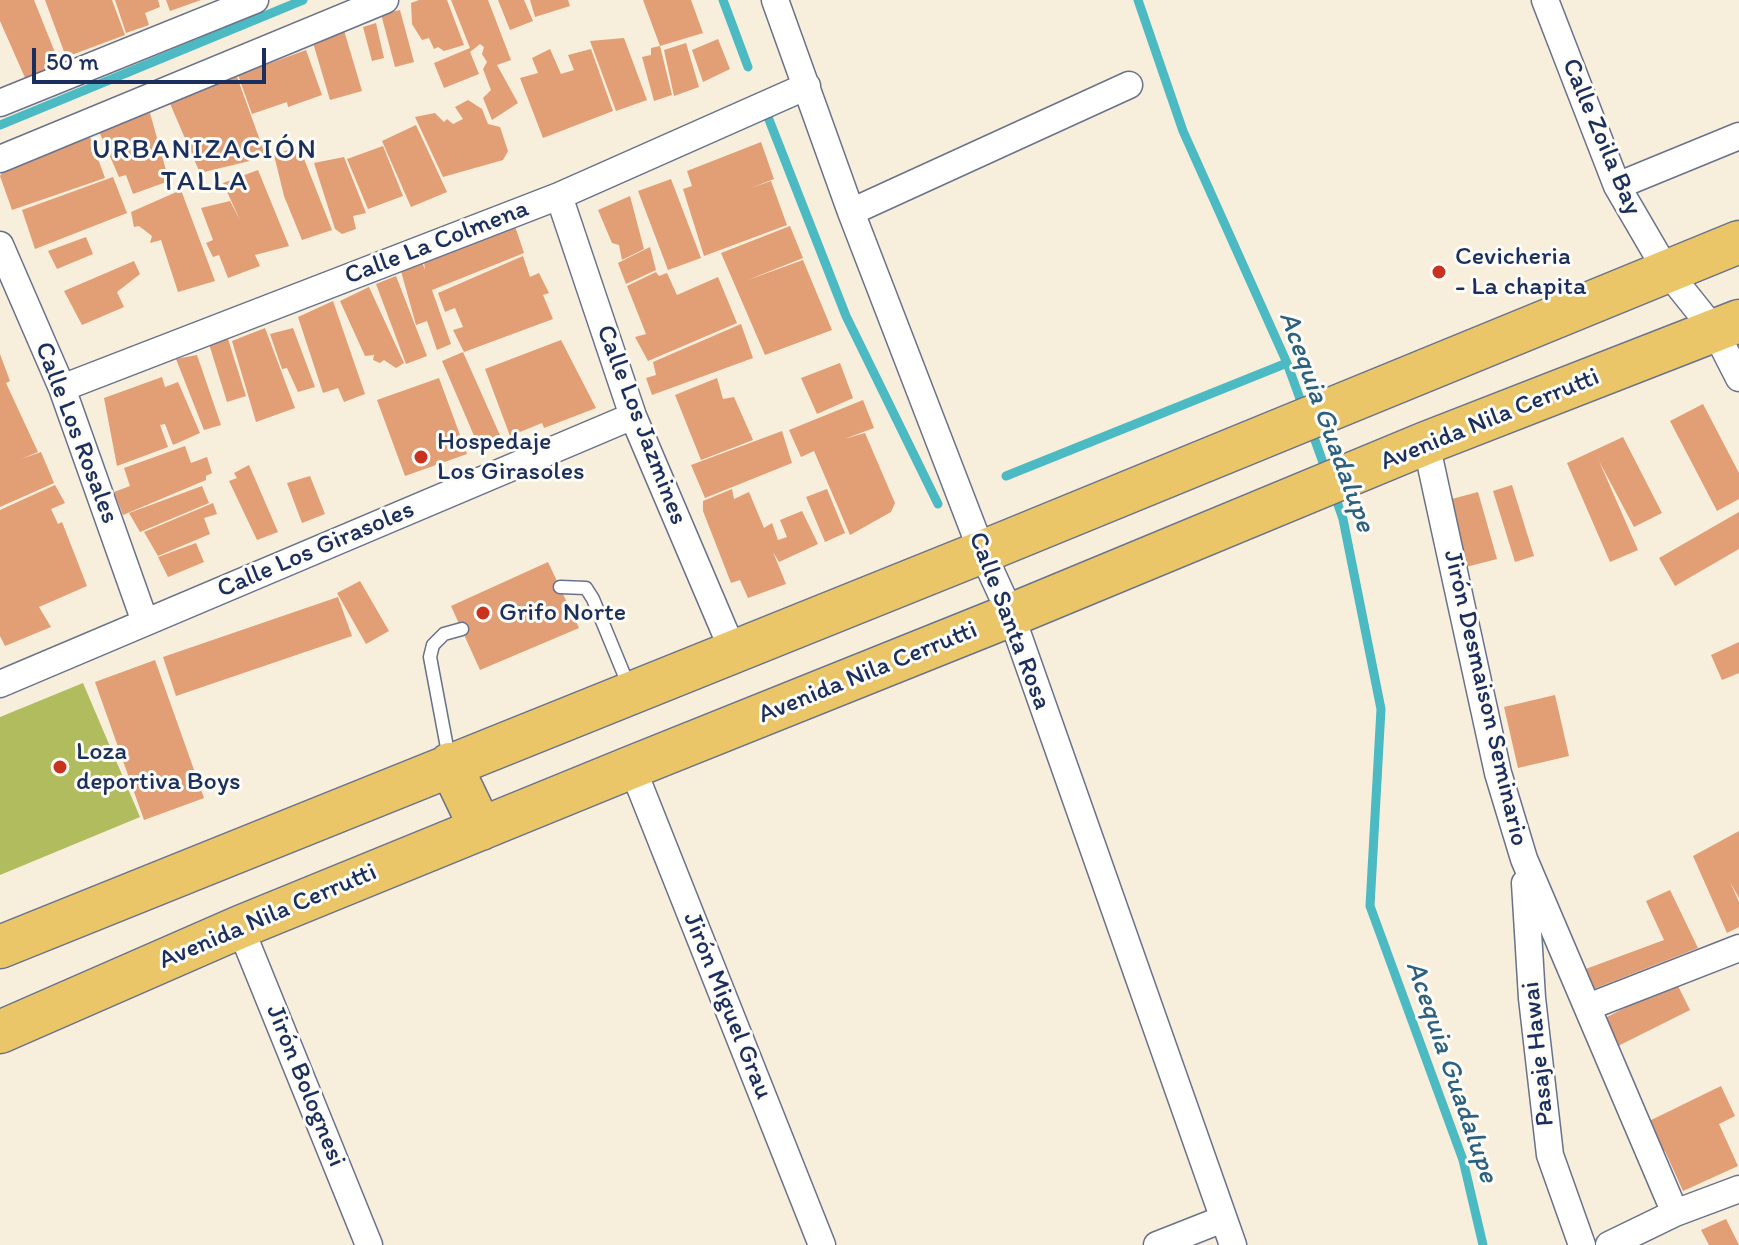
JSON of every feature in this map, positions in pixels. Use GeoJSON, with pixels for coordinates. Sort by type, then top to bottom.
{"type":"FeatureCollection","features":[{"type":"Feature","properties":{"kind":"highway"},"geometry":{"type":"LineString","coordinates":[[0,947],[982,552],[1739,242]]}},
{"type":"Feature","properties":{"kind":"highway","name":"Avenida Nila Cerrutti"},"geometry":{"type":"LineString","coordinates":[[0,1032],[240,927],[1011,615],[1426,443],[1727,326]]}},
{"type":"Feature","properties":{"kind":"highway"},"geometry":{"type":"LineString","coordinates":[[450,764],[481,829]]}},
{"type":"Feature","properties":{"kind":"street"},"geometry":{"type":"LineString","coordinates":[[0,103],[255,0]]}},
{"type":"Feature","properties":{"kind":"street","name":"Calle Santa Rosa"},"geometry":{"type":"LineString","coordinates":[[775,0],[851,212],[982,552],[1011,615],[1233,1245]]}},
{"type":"Feature","properties":{"kind":"street","name":"Calle Zoila Bay"},"geometry":{"type":"LineString","coordinates":[[1545,0],[1617,186],[1666,270],[1727,326],[1739,378]]}},
{"type":"Feature","properties":{"kind":"street"},"geometry":{"type":"LineString","coordinates":[[0,159],[381,1]]}},
{"type":"Feature","properties":{"kind":"street"},"geometry":{"type":"LineString","coordinates":[[851,212],[1129,85]]}},
{"type":"Feature","properties":{"kind":"street","name":"Calle La Colmena"},"geometry":{"type":"LineString","coordinates":[[62,388],[559,196],[807,86]]}},
{"type":"Feature","properties":{"kind":"street"},"geometry":{"type":"LineString","coordinates":[[1617,186],[1739,136]]}},
{"type":"Feature","properties":{"kind":"street","name":"Calle Los Jazmines"},"geometry":{"type":"LineString","coordinates":[[559,196],[633,416],[733,651]]}},
{"type":"Feature","properties":{"kind":"street","name":"Calle Los Rosales"},"geometry":{"type":"LineString","coordinates":[[0,245],[62,388],[145,622]]}},
{"type":"Feature","properties":{"kind":"street","name":"Calle Los Girasoles"},"geometry":{"type":"LineString","coordinates":[[0,684],[633,416]]}},
{"type":"Feature","properties":{"kind":"street","name":"Jirón Desmaison Seminario"},"geometry":{"type":"LineString","coordinates":[[1426,443],[1498,773],[1524,859],[1675,1213]]}},
{"type":"Feature","properties":{"kind":"street","name":"Jirón Miguel Grau"},"geometry":{"type":"LineString","coordinates":[[632,767],[822,1245]]}},
{"type":"Feature","properties":{"kind":"street","name":"Pasaje Hawai"},"geometry":{"type":"LineString","coordinates":[[1524,859],[1532,998],[1550,1155],[1582,1245]]}},
{"type":"Feature","properties":{"kind":"street","name":"Jirón Bolognesi"},"geometry":{"type":"LineString","coordinates":[[240,927],[369,1245]]}},
{"type":"Feature","properties":{"kind":"street"},"geometry":{"type":"LineString","coordinates":[[1588,1007],[1739,948]]}},
{"type":"Feature","properties":{"kind":"street"},"geometry":{"type":"LineString","coordinates":[[1609,1245],[1675,1213],[1739,1189]]}},
{"type":"Feature","properties":{"kind":"street"},"geometry":{"type":"LineString","coordinates":[[1157,1245],[1223,1219]]}},
{"type":"Feature","properties":{"kind":"lane"},"geometry":{"type":"LineString","coordinates":[[560,587],[586,588],[631,692]]}},
{"type":"Feature","properties":{"kind":"lane"},"geometry":{"type":"LineString","coordinates":[[450,764],[430,657],[433,645],[444,634],[462,629]]}},
{"type":"Feature","properties":{"kind":"green space","name":"Loza deportiva Boys"},"geometry":{"type":"Polygon","coordinates":[[[83,683],[140,817],[0,875],[0,717],[83,683]]]}},
{"type":"Feature","properties":{"kind":"building"},"geometry":{"type":"Polygon","coordinates":[[[0,0],[34,0],[60,65],[26,80],[0,21],[0,0]]]}},
{"type":"Feature","properties":{"kind":"building"},"geometry":{"type":"Polygon","coordinates":[[[45,0],[112,0],[125,35],[66,57],[45,0]]]}},
{"type":"Feature","properties":{"kind":"building"},"geometry":{"type":"Polygon","coordinates":[[[115,0],[158,0],[160,7],[145,13],[149,25],[126,33],[115,0]]]}},
{"type":"Feature","properties":{"kind":"building"},"geometry":{"type":"Polygon","coordinates":[[[166,0],[201,0],[170,11],[166,0]]]}},
{"type":"Feature","properties":{"kind":"building"},"geometry":{"type":"Polygon","coordinates":[[[447,0],[464,45],[444,51],[438,47],[434,49],[429,38],[422,40],[412,24],[411,3],[447,0]]]}},
{"type":"Feature","properties":{"kind":"building"},"geometry":{"type":"Polygon","coordinates":[[[451,0],[488,0],[511,60],[497,65],[518,103],[492,120],[483,98],[491,90],[483,69],[487,62],[482,54],[484,47],[480,44],[470,52],[479,74],[444,88],[434,63],[470,48],[451,0]]]}},
{"type":"Feature","properties":{"kind":"building"},"geometry":{"type":"Polygon","coordinates":[[[498,0],[524,0],[533,21],[510,30],[498,0]]]}},
{"type":"Feature","properties":{"kind":"building"},"geometry":{"type":"Polygon","coordinates":[[[530,0],[568,0],[570,6],[535,17],[530,0]]]}},
{"type":"Feature","properties":{"kind":"building"},"geometry":{"type":"Polygon","coordinates":[[[643,0],[691,0],[703,33],[660,46],[643,0]]]}},
{"type":"Feature","properties":{"kind":"building"},"geometry":{"type":"Polygon","coordinates":[[[400,10],[414,62],[395,67],[381,14],[400,10]]]}},
{"type":"Feature","properties":{"kind":"building"},"geometry":{"type":"Polygon","coordinates":[[[376,23],[384,58],[372,61],[363,27],[376,23]]]}},
{"type":"Feature","properties":{"kind":"building"},"geometry":{"type":"Polygon","coordinates":[[[343,27],[362,91],[330,100],[311,36],[343,27]]]}},
{"type":"Feature","properties":{"kind":"building"},"geometry":{"type":"Polygon","coordinates":[[[624,38],[647,100],[616,111],[590,41],[624,38]]]}},
{"type":"Feature","properties":{"kind":"building"},"geometry":{"type":"Polygon","coordinates":[[[718,39],[730,69],[703,82],[692,50],[718,39]]]}},
{"type":"Feature","properties":{"kind":"building"},"geometry":{"type":"Polygon","coordinates":[[[686,43],[699,87],[674,96],[664,50],[686,43]]]}},
{"type":"Feature","properties":{"kind":"building"},"geometry":{"type":"Polygon","coordinates":[[[660,46],[672,95],[654,101],[642,57],[651,55],[651,48],[660,46]]]}},
{"type":"Feature","properties":{"kind":"building"},"geometry":{"type":"Polygon","coordinates":[[[550,49],[561,74],[574,70],[568,55],[591,49],[613,111],[543,138],[520,78],[538,73],[532,58],[550,49]]]}},
{"type":"Feature","properties":{"kind":"building"},"geometry":{"type":"Polygon","coordinates":[[[306,50],[322,95],[288,107],[287,102],[252,114],[238,75],[306,50]]]}},
{"type":"Feature","properties":{"kind":"building"},"geometry":{"type":"Polygon","coordinates":[[[236,74],[266,157],[200,173],[165,92],[236,74]]]}},
{"type":"Feature","properties":{"kind":"building"},"geometry":{"type":"Polygon","coordinates":[[[468,100],[482,109],[488,124],[500,127],[508,151],[503,160],[443,177],[415,117],[435,113],[444,122],[447,119],[453,124],[463,119],[455,107],[468,100]]]}},
{"type":"Feature","properties":{"kind":"building"},"geometry":{"type":"Polygon","coordinates":[[[150,113],[169,181],[133,194],[126,175],[119,177],[98,129],[150,113]]]}},
{"type":"Feature","properties":{"kind":"building"},"geometry":{"type":"Polygon","coordinates":[[[416,125],[447,192],[411,207],[382,141],[416,125]]]}},
{"type":"Feature","properties":{"kind":"building"},"geometry":{"type":"Polygon","coordinates":[[[89,134],[105,178],[12,210],[0,176],[8,163],[89,134]]]}},
{"type":"Feature","properties":{"kind":"building"},"geometry":{"type":"Polygon","coordinates":[[[761,142],[774,179],[751,188],[771,181],[787,225],[704,256],[683,189],[692,186],[687,171],[761,142]]]}},
{"type":"Feature","properties":{"kind":"building"},"geometry":{"type":"Polygon","coordinates":[[[299,146],[332,230],[302,240],[284,196],[274,155],[299,146]]]}},
{"type":"Feature","properties":{"kind":"building"},"geometry":{"type":"Polygon","coordinates":[[[383,146],[403,196],[368,209],[347,159],[383,146]]]}},
{"type":"Feature","properties":{"kind":"building"},"geometry":{"type":"Polygon","coordinates":[[[344,157],[366,213],[353,216],[356,229],[342,234],[335,229],[314,163],[344,157]]]}},
{"type":"Feature","properties":{"kind":"building"},"geometry":{"type":"Polygon","coordinates":[[[258,170],[289,246],[255,255],[260,266],[228,278],[219,255],[213,257],[206,243],[213,240],[201,208],[230,201],[240,220],[223,183],[258,170]]]}},
{"type":"Feature","properties":{"kind":"building"},"geometry":{"type":"Polygon","coordinates":[[[113,177],[127,213],[35,249],[22,210],[113,177]]]}},
{"type":"Feature","properties":{"kind":"building"},"geometry":{"type":"Polygon","coordinates":[[[671,179],[701,258],[668,270],[638,191],[671,179]]]}},
{"type":"Feature","properties":{"kind":"building"},"geometry":{"type":"Polygon","coordinates":[[[181,190],[215,281],[178,292],[161,240],[150,243],[152,236],[139,226],[134,227],[131,212],[181,190]]]}},
{"type":"Feature","properties":{"kind":"building"},"geometry":{"type":"Polygon","coordinates":[[[630,196],[644,249],[622,260],[619,245],[612,243],[598,210],[630,196]]]}},
{"type":"Feature","properties":{"kind":"building"},"geometry":{"type":"Polygon","coordinates":[[[515,226],[524,253],[432,290],[451,344],[437,350],[427,321],[416,325],[399,264],[420,256],[425,270],[424,262],[515,226]]]}},
{"type":"Feature","properties":{"kind":"building"},"geometry":{"type":"Polygon","coordinates":[[[790,226],[803,258],[745,281],[803,260],[832,330],[765,355],[721,253],[790,226]]]}},
{"type":"Feature","properties":{"kind":"building"},"geometry":{"type":"Polygon","coordinates":[[[86,237],[93,254],[57,269],[48,251],[86,237]]]}},
{"type":"Feature","properties":{"kind":"building"},"geometry":{"type":"Polygon","coordinates":[[[650,247],[656,270],[626,284],[618,263],[650,247]]]}},
{"type":"Feature","properties":{"kind":"building"},"geometry":{"type":"Polygon","coordinates":[[[523,256],[530,277],[539,273],[549,293],[543,295],[553,319],[464,352],[453,330],[463,327],[455,308],[445,312],[438,293],[523,256]]]}},
{"type":"Feature","properties":{"kind":"building"},"geometry":{"type":"Polygon","coordinates":[[[134,261],[140,274],[117,292],[124,307],[82,325],[64,291],[134,261]]]}},
{"type":"Feature","properties":{"kind":"building"},"geometry":{"type":"Polygon","coordinates":[[[656,272],[659,276],[667,273],[677,295],[718,277],[737,323],[648,361],[635,337],[646,334],[627,286],[656,272]]]}},
{"type":"Feature","properties":{"kind":"building"},"geometry":{"type":"Polygon","coordinates":[[[396,276],[427,356],[406,364],[376,284],[396,276]]]}},
{"type":"Feature","properties":{"kind":"building"},"geometry":{"type":"Polygon","coordinates":[[[369,287],[404,363],[396,368],[384,360],[380,363],[373,360],[374,355],[365,356],[340,301],[369,287]]]}},
{"type":"Feature","properties":{"kind":"building"},"geometry":{"type":"Polygon","coordinates":[[[333,301],[365,394],[344,402],[338,388],[323,393],[298,317],[333,301]]]}},
{"type":"Feature","properties":{"kind":"building"},"geometry":{"type":"Polygon","coordinates":[[[741,324],[753,358],[652,395],[646,378],[656,375],[653,362],[741,324]]]}},
{"type":"Feature","properties":{"kind":"building"},"geometry":{"type":"Polygon","coordinates":[[[265,328],[295,408],[256,422],[232,341],[265,328]]]}},
{"type":"Feature","properties":{"kind":"building"},"geometry":{"type":"Polygon","coordinates":[[[293,328],[315,387],[298,392],[287,368],[282,369],[270,334],[293,328]]]}},
{"type":"Feature","properties":{"kind":"building"},"geometry":{"type":"Polygon","coordinates":[[[228,339],[246,396],[227,402],[209,344],[228,339]]]}},
{"type":"Feature","properties":{"kind":"building"},"geometry":{"type":"Polygon","coordinates":[[[561,340],[596,408],[544,428],[542,423],[510,436],[485,369],[561,340]]]}},
{"type":"Feature","properties":{"kind":"building"},"geometry":{"type":"Polygon","coordinates":[[[463,352],[503,442],[481,452],[442,361],[463,352]]]}},
{"type":"Feature","properties":{"kind":"building"},"geometry":{"type":"Polygon","coordinates":[[[0,354],[10,381],[6,383],[38,452],[21,459],[41,452],[54,483],[0,507],[0,354]]]}},
{"type":"Feature","properties":{"kind":"building"},"geometry":{"type":"Polygon","coordinates":[[[197,355],[221,425],[204,430],[176,359],[197,355]]]}},
{"type":"Feature","properties":{"kind":"building"},"geometry":{"type":"Polygon","coordinates":[[[840,363],[853,398],[817,414],[801,378],[840,363]]]}},
{"type":"Feature","properties":{"kind":"building"},"geometry":{"type":"Polygon","coordinates":[[[162,377],[165,387],[178,382],[200,433],[173,445],[165,424],[160,425],[168,447],[117,466],[104,398],[162,377]]]}},
{"type":"Feature","properties":{"kind":"building"},"geometry":{"type":"Polygon","coordinates":[[[439,378],[467,454],[405,476],[377,400],[439,378]]]}},
{"type":"Feature","properties":{"kind":"building"},"geometry":{"type":"Polygon","coordinates":[[[717,378],[723,399],[734,397],[753,440],[701,460],[675,395],[717,378]]]}},
{"type":"Feature","properties":{"kind":"building"},"geometry":{"type":"Polygon","coordinates":[[[863,400],[874,428],[844,439],[865,433],[895,503],[891,512],[850,535],[814,451],[801,457],[789,430],[863,400]]]}},
{"type":"Feature","properties":{"kind":"building"},"geometry":{"type":"Polygon","coordinates":[[[1703,404],[1739,473],[1739,499],[1717,511],[1670,421],[1703,404]]]}},
{"type":"Feature","properties":{"kind":"building"},"geometry":{"type":"Polygon","coordinates":[[[782,431],[792,463],[705,498],[691,465],[782,431]]]}},
{"type":"Feature","properties":{"kind":"building"},"geometry":{"type":"Polygon","coordinates":[[[1623,437],[1662,513],[1634,527],[1599,461],[1638,550],[1610,562],[1567,463],[1623,437]]]}},
{"type":"Feature","properties":{"kind":"building"},"geometry":{"type":"Polygon","coordinates":[[[185,446],[191,463],[207,457],[212,473],[206,476],[206,480],[123,515],[114,492],[130,486],[124,468],[185,446]]]}},
{"type":"Feature","properties":{"kind":"building"},"geometry":{"type":"Polygon","coordinates":[[[249,465],[278,532],[257,540],[229,481],[237,478],[234,473],[249,465]]]}},
{"type":"Feature","properties":{"kind":"building"},"geometry":{"type":"Polygon","coordinates":[[[310,476],[325,514],[302,523],[287,483],[310,476]]]}},
{"type":"Feature","properties":{"kind":"building"},"geometry":{"type":"Polygon","coordinates":[[[55,485],[65,503],[51,509],[58,524],[62,522],[87,586],[39,607],[51,627],[5,646],[0,636],[0,510],[55,485]]]}},
{"type":"Feature","properties":{"kind":"building"},"geometry":{"type":"Polygon","coordinates":[[[1512,485],[1534,556],[1515,562],[1493,491],[1512,485]]]}},
{"type":"Feature","properties":{"kind":"building"},"geometry":{"type":"Polygon","coordinates":[[[202,486],[209,503],[140,532],[129,513],[202,486]]]}},
{"type":"Feature","properties":{"kind":"building"},"geometry":{"type":"Polygon","coordinates":[[[732,489],[734,499],[749,492],[764,528],[772,523],[778,540],[787,537],[780,520],[802,511],[818,544],[779,562],[773,552],[786,584],[748,598],[740,580],[731,583],[703,511],[703,501],[732,489]]]}},
{"type":"Feature","properties":{"kind":"building"},"geometry":{"type":"Polygon","coordinates":[[[827,489],[845,533],[825,542],[806,497],[827,489]]]}},
{"type":"Feature","properties":{"kind":"building"},"geometry":{"type":"Polygon","coordinates":[[[1478,492],[1497,559],[1466,567],[1448,500],[1478,492]]]}},
{"type":"Feature","properties":{"kind":"building"},"geometry":{"type":"Polygon","coordinates":[[[213,503],[217,514],[204,518],[210,534],[158,556],[144,532],[213,503]]]}},
{"type":"Feature","properties":{"kind":"building"},"geometry":{"type":"Polygon","coordinates":[[[1739,512],[1739,549],[1675,586],[1659,558],[1739,512]]]}},
{"type":"Feature","properties":{"kind":"building"},"geometry":{"type":"Polygon","coordinates":[[[196,543],[204,562],[168,577],[158,557],[196,543]]]}},
{"type":"Feature","properties":{"kind":"building"},"geometry":{"type":"Polygon","coordinates":[[[548,562],[579,628],[480,670],[451,606],[548,562]]]}},
{"type":"Feature","properties":{"kind":"building"},"geometry":{"type":"Polygon","coordinates":[[[360,581],[389,631],[366,644],[337,593],[360,581]]]}},
{"type":"Feature","properties":{"kind":"building"},"geometry":{"type":"Polygon","coordinates":[[[338,597],[352,636],[176,696],[163,657],[338,597]]]}},
{"type":"Feature","properties":{"kind":"building"},"geometry":{"type":"Polygon","coordinates":[[[1739,642],[1739,673],[1722,680],[1711,655],[1739,642]]]}},
{"type":"Feature","properties":{"kind":"building"},"geometry":{"type":"Polygon","coordinates":[[[155,660],[204,798],[144,820],[95,682],[155,660]]]}},
{"type":"Feature","properties":{"kind":"building"},"geometry":{"type":"Polygon","coordinates":[[[1555,695],[1569,756],[1518,768],[1504,707],[1555,695]]]}},
{"type":"Feature","properties":{"kind":"building"},"geometry":{"type":"Polygon","coordinates":[[[1739,831],[1739,898],[1730,882],[1739,902],[1739,927],[1727,933],[1693,856],[1739,831]]]}},
{"type":"Feature","properties":{"kind":"building"},"geometry":{"type":"Polygon","coordinates":[[[1670,890],[1698,948],[1591,990],[1583,970],[1664,940],[1646,901],[1670,890]]]}},
{"type":"Feature","properties":{"kind":"building"},"geometry":{"type":"Polygon","coordinates":[[[1676,982],[1690,1010],[1618,1046],[1603,1019],[1676,982]]]}},
{"type":"Feature","properties":{"kind":"building"},"geometry":{"type":"Polygon","coordinates":[[[1721,1086],[1735,1116],[1719,1124],[1738,1166],[1683,1191],[1665,1151],[1660,1153],[1645,1123],[1721,1086]]]}},
{"type":"Feature","properties":{"kind":"building"},"geometry":{"type":"Polygon","coordinates":[[[1726,1219],[1739,1245],[1709,1245],[1701,1230],[1726,1219]]]}},
{"type":"Feature","properties":{"kind":"waterway"},"geometry":{"type":"LineString","coordinates":[[0,125],[303,0]]}},
{"type":"Feature","properties":{"kind":"waterway"},"geometry":{"type":"LineString","coordinates":[[723,0],[748,67]]}},
{"type":"Feature","properties":{"kind":"waterway","name":"Acequia Guadalupe"},"geometry":{"type":"LineString","coordinates":[[1138,0],[1183,131],[1287,363],[1303,407]]}},
{"type":"Feature","properties":{"kind":"waterway"},"geometry":{"type":"LineString","coordinates":[[766,112],[846,316],[938,504]]}},
{"type":"Feature","properties":{"kind":"waterway"},"geometry":{"type":"LineString","coordinates":[[1006,476],[1287,363]]}},
{"type":"Feature","properties":{"kind":"waterway","name":"Acequia Guadalupe"},"geometry":{"type":"LineString","coordinates":[[1311,429],[1326,471]]}},
{"type":"Feature","properties":{"kind":"waterway","name":"Acequia Guadalupe"},"geometry":{"type":"LineString","coordinates":[[1334,493],[1343,519],[1381,709],[1370,906],[1463,1160],[1483,1245]]}},
{"type":"Feature","properties":{"kind":"place","name":"Cevicheria - La chapita"},"geometry":{"type":"Point","coordinates":[1439,272]}},
{"type":"Feature","properties":{"kind":"place","name":"Hospedaje Los Girasoles"},"geometry":{"type":"Point","coordinates":[421,457]}},
{"type":"Feature","properties":{"kind":"place","name":"Grifo Norte"},"geometry":{"type":"Point","coordinates":[483,613]}},
{"type":"Feature","properties":{"kind":"place","name":"Loza deportiva Boys"},"geometry":{"type":"Point","coordinates":[60,767]}},
{"type":"Feature","properties":{"kind":"district","name":"URBANIZACIÓN TALLA"},"geometry":{"type":"Point","coordinates":[205,167]}}]}
